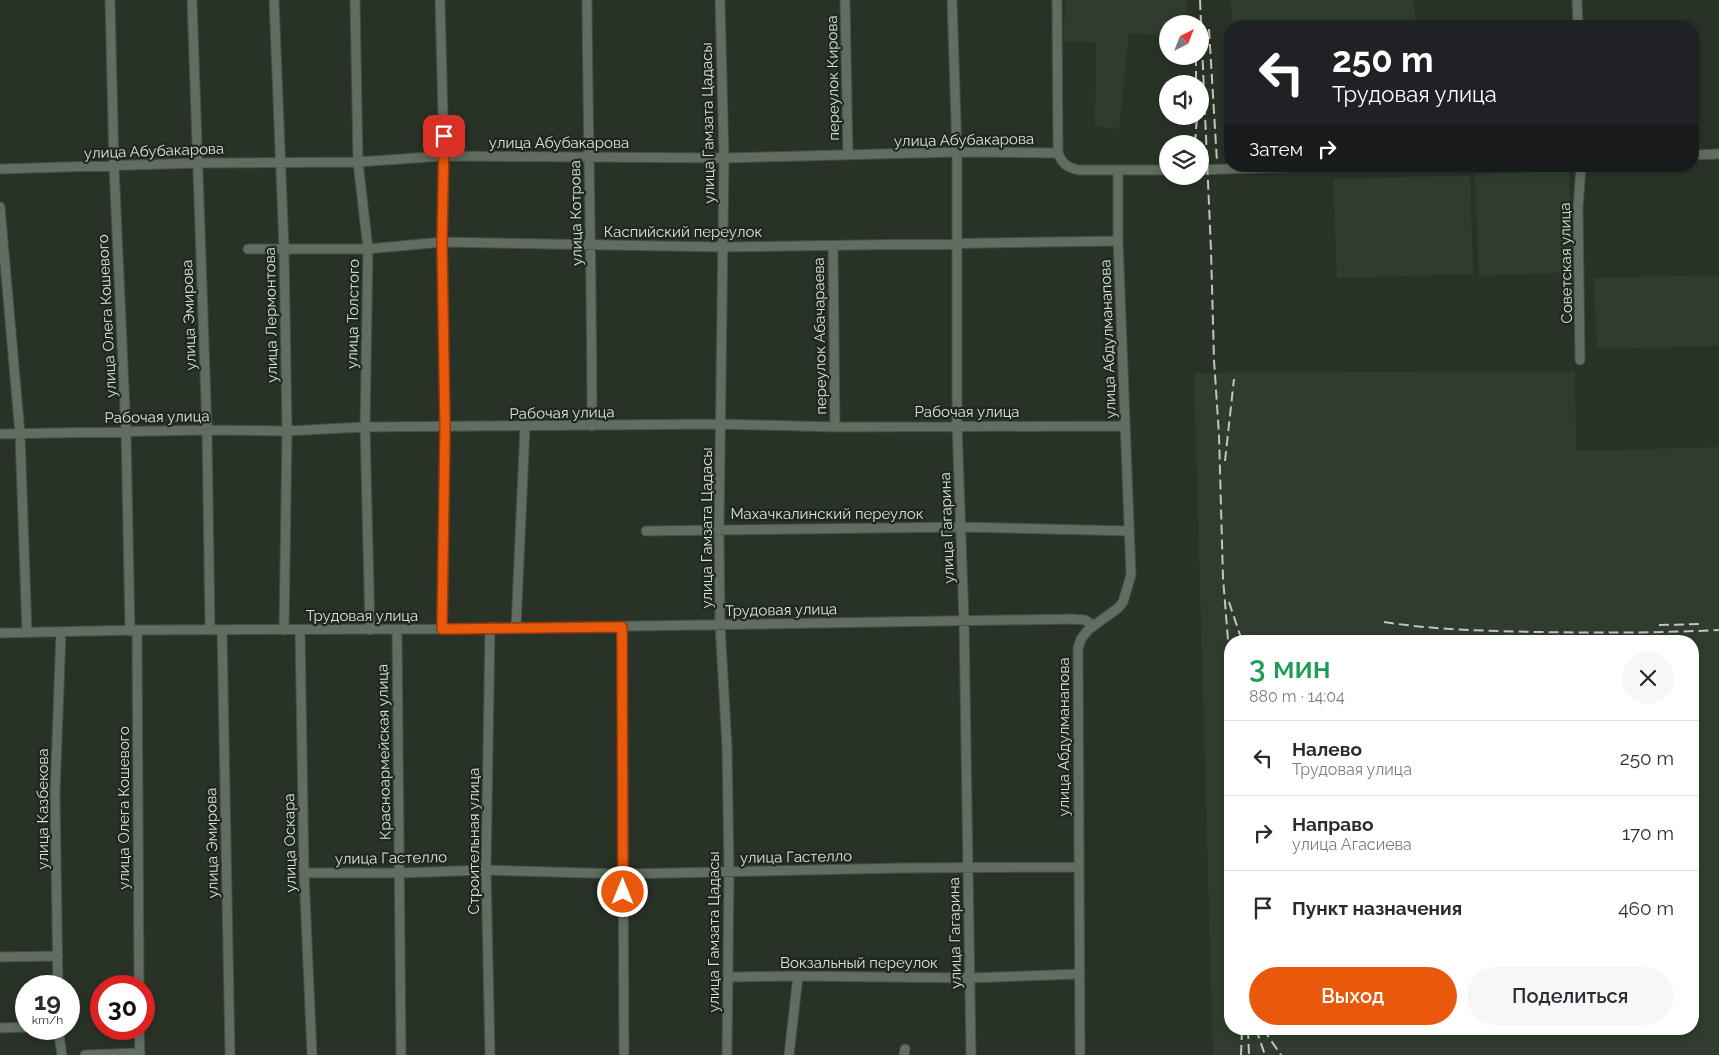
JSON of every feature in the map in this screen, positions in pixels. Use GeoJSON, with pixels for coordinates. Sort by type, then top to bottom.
{"type":"FeatureCollection","features":[{"type":"Feature","properties":{"kind":"street","name":"улица Олега Кошевого"},"geometry":{"type":"LineString","coordinates":[[110,0],[114,166],[134,630],[139,975]]}},
{"type":"Feature","properties":{"kind":"street","name":"улица Эмирова"},"geometry":{"type":"LineString","coordinates":[[192,0],[207,430],[210,630]]}},
{"type":"Feature","properties":{"kind":"street","name":"улица Лермонтова"},"geometry":{"type":"LineString","coordinates":[[274,0],[284,249],[287,431],[284,630]]}},
{"type":"Feature","properties":{"kind":"street","name":"улица Толстого"},"geometry":{"type":"LineString","coordinates":[[355,0],[358,162],[368,249],[365,427],[370,630]]}},
{"type":"Feature","properties":{"kind":"street"},"geometry":{"type":"LineString","coordinates":[[440,0],[444,156],[442,242],[445,427],[442,629]]}},
{"type":"Feature","properties":{"kind":"street","name":"улица Котрова"},"geometry":{"type":"LineString","coordinates":[[586,0],[591,245],[592,426]]}},
{"type":"Feature","properties":{"kind":"street","name":"улица Гамзата Цадасы"},"geometry":{"type":"LineString","coordinates":[[720,0],[724,247],[719,529],[720,625],[727,747],[727,1055]]}},
{"type":"Feature","properties":{"kind":"street","name":"переулок Кирова"},"geometry":{"type":"LineString","coordinates":[[845,0],[848,155]]}},
{"type":"Feature","properties":{"kind":"street","name":"улица Гагарина"},"geometry":{"type":"LineString","coordinates":[[952,0],[957,152],[957,425],[964,622],[971,1055]]}},
{"type":"Feature","properties":{"kind":"street"},"geometry":{"type":"LineString","coordinates":[[1057,0],[1058,153],[1060,159],[1066,166],[1078,170],[1159,170]]}},
{"type":"Feature","properties":{"kind":"street"},"geometry":{"type":"LineString","coordinates":[[1576,0],[1578,20]]}},
{"type":"Feature","properties":{"kind":"street","name":"улица Абубакарова"},"geometry":{"type":"LineString","coordinates":[[0,169],[198,163],[358,162],[444,156],[724,158],[957,152],[1058,153]]}},
{"type":"Feature","properties":{"kind":"street"},"geometry":{"type":"LineString","coordinates":[[1699,155],[1719,154]]}},
{"type":"Feature","properties":{"kind":"street"},"geometry":{"type":"LineString","coordinates":[[1209,170],[1224,169]]}},
{"type":"Feature","properties":{"kind":"street","name":"улица Абдулманапова"},"geometry":{"type":"LineString","coordinates":[[1080,1055],[1078,648],[1081,639],[1093,625],[1118,608],[1123,602],[1131,575],[1118,241],[1118,171]]}},
{"type":"Feature","properties":{"kind":"street","name":"Советская улица"},"geometry":{"type":"LineString","coordinates":[[1580,172],[1578,208],[1580,360]]}},
{"type":"Feature","properties":{"kind":"street"},"geometry":{"type":"LineString","coordinates":[[0,207],[20,434],[27,633]]}},
{"type":"Feature","properties":{"kind":"street","name":"Каспийский переулок"},"geometry":{"type":"LineString","coordinates":[[248,249],[368,249],[442,242],[724,247],[1118,241]]}},
{"type":"Feature","properties":{"kind":"street","name":"переулок Абачараева"},"geometry":{"type":"LineString","coordinates":[[833,246],[835,427]]}},
{"type":"Feature","properties":{"kind":"street","name":"Рабочая улица"},"geometry":{"type":"LineString","coordinates":[[0,434],[207,430],[287,431],[365,427],[720,424],[835,427],[957,425],[1125,426]]}},
{"type":"Feature","properties":{"kind":"street"},"geometry":{"type":"LineString","coordinates":[[516,627],[525,427]]}},
{"type":"Feature","properties":{"kind":"street","name":"Махачкалинский переулок"},"geometry":{"type":"LineString","coordinates":[[646,531],[960,527],[1129,531]]}},
{"type":"Feature","properties":{"kind":"street","name":"Трудовая улица"},"geometry":{"type":"LineString","coordinates":[[0,633],[134,630],[396,630],[1074,619],[1085,620],[1093,625]]}},
{"type":"Feature","properties":{"kind":"street"},"geometry":{"type":"LineString","coordinates":[[622,627],[624,1055]]}},
{"type":"Feature","properties":{"kind":"street","name":"Строительная улица"},"geometry":{"type":"LineString","coordinates":[[490,628],[486,870],[490,1055]]}},
{"type":"Feature","properties":{"kind":"street","name":"улица Эмирова"},"geometry":{"type":"LineString","coordinates":[[222,630],[230,1055]]}},
{"type":"Feature","properties":{"kind":"street","name":"улица Оскара"},"geometry":{"type":"LineString","coordinates":[[300,630],[304,873],[312,1055]]}},
{"type":"Feature","properties":{"kind":"street","name":"Красноармейская улица"},"geometry":{"type":"LineString","coordinates":[[396,630],[401,1055]]}},
{"type":"Feature","properties":{"kind":"street","name":"улица Казбекова"},"geometry":{"type":"LineString","coordinates":[[58,975],[55,794],[61,632]]}},
{"type":"Feature","properties":{"kind":"street","name":"улица Гастелло"},"geometry":{"type":"LineString","coordinates":[[304,873],[400,874],[486,870],[623,874],[968,867],[1078,867]]}},
{"type":"Feature","properties":{"kind":"street"},"geometry":{"type":"LineString","coordinates":[[0,957],[58,956]]}},
{"type":"Feature","properties":{"kind":"street","name":"Вокзальный переулок"},"geometry":{"type":"LineString","coordinates":[[728,977],[969,978],[1080,974]]}},
{"type":"Feature","properties":{"kind":"street"},"geometry":{"type":"LineString","coordinates":[[789,1055],[798,976]]}},
{"type":"Feature","properties":{"kind":"street"},"geometry":{"type":"LineString","coordinates":[[0,1028],[15,1027]]}},
{"type":"Feature","properties":{"kind":"street"},"geometry":{"type":"LineString","coordinates":[[60,1040],[62,1055]]}},
{"type":"Feature","properties":{"kind":"street"},"geometry":{"type":"LineString","coordinates":[[85,1055],[140,1054],[139,1040]]}},
{"type":"Feature","properties":{"kind":"shaded area"},"geometry":{"type":"Polygon","coordinates":[[[1065,0],[1186,0],[1186,15],[1159,15],[1159,35],[1129,33],[1119,129],[1095,126],[1096,42],[1064,41],[1065,0]]]}},
{"type":"Feature","properties":{"kind":"shaded area"},"geometry":{"type":"Polygon","coordinates":[[[1231,0],[1414,0],[1415,20],[1233,20],[1231,0]]]}},
{"type":"Feature","properties":{"kind":"shaded area"},"geometry":{"type":"Polygon","coordinates":[[[1569,172],[1574,272],[1479,276],[1475,174],[1569,172]]]}},
{"type":"Feature","properties":{"kind":"shaded area"},"geometry":{"type":"Polygon","coordinates":[[[1470,175],[1473,274],[1337,278],[1333,179],[1470,175]]]}},
{"type":"Feature","properties":{"kind":"shaded area"},"geometry":{"type":"Polygon","coordinates":[[[1719,275],[1719,346],[1597,349],[1594,278],[1719,275]]]}},
{"type":"Feature","properties":{"kind":"shaded area"},"geometry":{"type":"Polygon","coordinates":[[[1575,371],[1576,451],[1719,447],[1719,1055],[1213,1055],[1194,373],[1575,371]]]}},
{"type":"Feature","properties":{"kind":"railway"},"geometry":{"type":"LineString","coordinates":[[1200,0],[1214,360],[1219,435],[1223,578],[1228,635]]}},
{"type":"Feature","properties":{"kind":"railway"},"geometry":{"type":"LineString","coordinates":[[1209,29],[1217,162]]}},
{"type":"Feature","properties":{"kind":"railway"},"geometry":{"type":"LineString","coordinates":[[1196,65],[1196,75]]}},
{"type":"Feature","properties":{"kind":"railway"},"geometry":{"type":"LineString","coordinates":[[1196,125],[1196,135]]}},
{"type":"Feature","properties":{"kind":"railway"},"geometry":{"type":"LineString","coordinates":[[1225,461],[1234,379]]}},
{"type":"Feature","properties":{"kind":"railway"},"geometry":{"type":"LineString","coordinates":[[1229,602],[1240,635]]}},
{"type":"Feature","properties":{"kind":"railway"},"geometry":{"type":"LineString","coordinates":[[1384,622],[1481,631],[1520,632],[1585,633],[1719,630]]}},
{"type":"Feature","properties":{"kind":"railway"},"geometry":{"type":"LineString","coordinates":[[1659,625],[1704,624]]}},
{"type":"Feature","properties":{"kind":"railway"},"geometry":{"type":"LineString","coordinates":[[1241,1055],[1242,1035]]}},
{"type":"Feature","properties":{"kind":"railway"},"geometry":{"type":"LineString","coordinates":[[1248,1035],[1249,1055]]}},
{"type":"Feature","properties":{"kind":"railway"},"geometry":{"type":"LineString","coordinates":[[1258,1035],[1265,1055]]}},
{"type":"Feature","properties":{"kind":"railway"},"geometry":{"type":"LineString","coordinates":[[1267,1035],[1281,1055]]}},
{"type":"Feature","properties":{"kind":"route"},"geometry":{"type":"LineString","coordinates":[[444,136],[442,242],[445,427],[442,629],[622,627],[623,892]]}}]}
